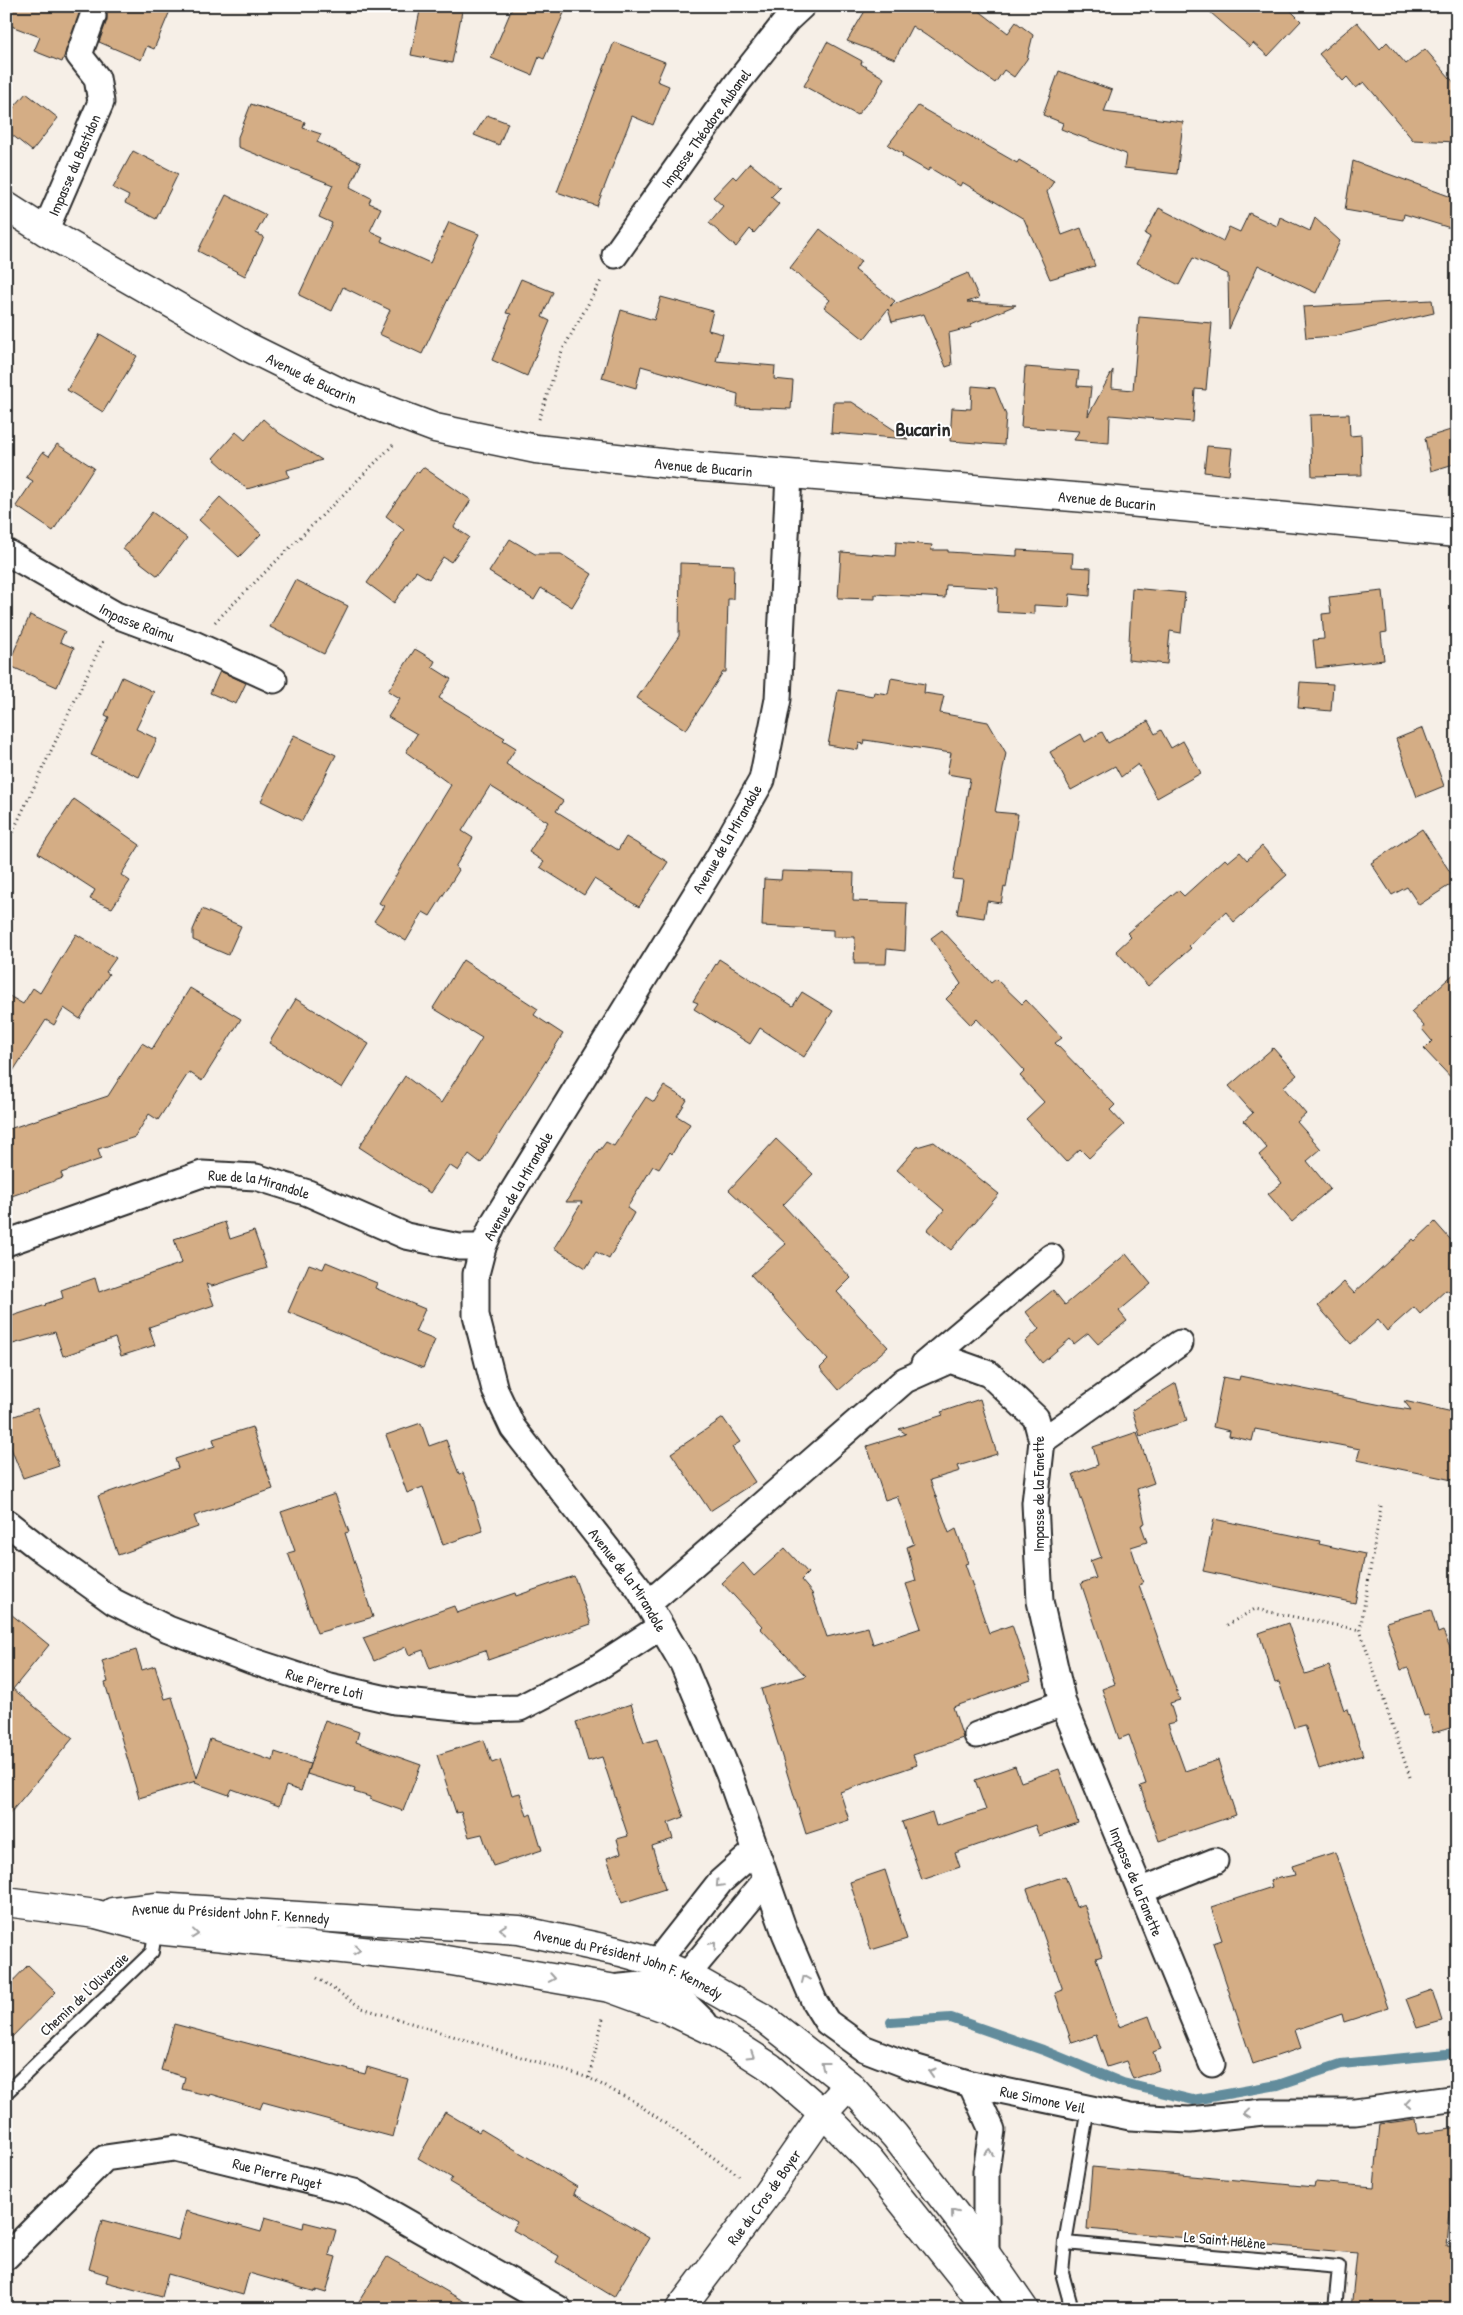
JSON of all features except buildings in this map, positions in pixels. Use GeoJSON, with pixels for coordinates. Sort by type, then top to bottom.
{"type":"FeatureCollection","features":[{"type":"Feature","properties":{"kind":"main road","name":"Avenue de Bucarin"},"geometry":{"type":"LineString","coordinates":[[6,206],[45,231],[246,346],[339,392],[434,428],[529,448],[679,466],[1086,498],[1457,533]]}},
{"type":"Feature","properties":{"kind":"main road","name":"Avenue du Président John F. Kennedy"},"geometry":{"type":"LineString","coordinates":[[6,1902],[96,1914],[157,1919],[518,1930],[622,1952],[765,2020],[849,2085],[894,2136],[986,2254],[1024,2309]]}},
{"type":"Feature","properties":{"kind":"main road","name":"Avenue du Président John F. Kennedy"},"geometry":{"type":"LineString","coordinates":[[157,1919],[440,1959],[610,1988],[665,2008],[717,2033],[770,2067],[823,2112],[869,2160],[988,2309]]}},
{"type":"Feature","properties":{"kind":"main road","name":"Rue du Cros de Boyer"},"geometry":{"type":"LineString","coordinates":[[680,2309],[766,2195],[823,2112],[849,2085]]}},
{"type":"Feature","properties":{"kind":"street","name":"Impasse Théodore Aubanel"},"geometry":{"type":"LineString","coordinates":[[615,255],[738,82],[787,20],[802,6]]}},
{"type":"Feature","properties":{"kind":"street","name":"Impasse du Bastidon"},"geometry":{"type":"LineString","coordinates":[[45,231],[101,102],[101,89],[97,78],[79,55],[93,16]]}},
{"type":"Feature","properties":{"kind":"street","name":"Avenue de la Mirandole"},"geometry":{"type":"LineString","coordinates":[[755,1851],[700,1701],[683,1664],[638,1589],[513,1428],[495,1390],[476,1315],[476,1274],[483,1247],[494,1222],[718,858],[762,780],[778,699],[789,475]]}},
{"type":"Feature","properties":{"kind":"street","name":"Impasse Raimu"},"geometry":{"type":"LineString","coordinates":[[6,552],[116,615],[194,644],[274,680]]}},
{"type":"Feature","properties":{"kind":"street","name":"Rue de la Mirandole"},"geometry":{"type":"LineString","coordinates":[[6,1243],[202,1174],[256,1176],[308,1193],[406,1236],[459,1247],[483,1247]]}},
{"type":"Feature","properties":{"kind":"street"},"geometry":{"type":"LineString","coordinates":[[905,1380],[1051,1257]]}},
{"type":"Feature","properties":{"kind":"street"},"geometry":{"type":"LineString","coordinates":[[1042,1442],[1180,1343]]}},
{"type":"Feature","properties":{"kind":"street","name":"Impasse de la Fanette"},"geometry":{"type":"LineString","coordinates":[[648,1604],[905,1380],[950,1360],[989,1374],[1036,1418],[1042,1442],[1035,1503],[1040,1601],[1063,1703],[1212,2064]]}},
{"type":"Feature","properties":{"kind":"street","name":"Rue Pierre Loti"},"geometry":{"type":"LineString","coordinates":[[6,1522],[114,1602],[168,1629],[303,1678],[395,1701],[477,1709],[520,1708],[597,1668],[660,1626]]}},
{"type":"Feature","properties":{"kind":"street"},"geometry":{"type":"LineString","coordinates":[[977,1735],[1063,1703]]}},
{"type":"Feature","properties":{"kind":"street"},"geometry":{"type":"LineString","coordinates":[[670,1974],[720,1882],[755,1851]]}},
{"type":"Feature","properties":{"kind":"street","name":"Rue Simone Veil"},"geometry":{"type":"LineString","coordinates":[[755,1851],[814,2002],[827,2022],[863,2048],[910,2066],[971,2084],[1130,2117],[1190,2120],[1263,2112],[1356,2112],[1457,2098]]}},
{"type":"Feature","properties":{"kind":"street"},"geometry":{"type":"LineString","coordinates":[[1140,1891],[1215,1861]]}},
{"type":"Feature","properties":{"kind":"street"},"geometry":{"type":"LineString","coordinates":[[610,1988],[670,1974],[766,1880]]}},
{"type":"Feature","properties":{"kind":"street"},"geometry":{"type":"LineString","coordinates":[[670,1974],[686,2007],[717,2033]]}},
{"type":"Feature","properties":{"kind":"street"},"geometry":{"type":"LineString","coordinates":[[971,2084],[992,2130],[986,2171],[986,2254]]}},
{"type":"Feature","properties":{"kind":"street","name":"Rue Pierre Puget"},"geometry":{"type":"LineString","coordinates":[[6,2257],[105,2158],[174,2148],[354,2192],[559,2309]]}},
{"type":"Feature","properties":{"kind":"lane","name":"Chemin de l'Oliveraie"},"geometry":{"type":"LineString","coordinates":[[6,2093],[152,1952],[157,1919]]}},
{"type":"Feature","properties":{"kind":"lane"},"geometry":{"type":"LineString","coordinates":[[1072,2309],[1062,2273],[1065,2242],[1088,2108]]}},
{"type":"Feature","properties":{"kind":"lane","name":"Le Saint Hélène"},"geometry":{"type":"LineString","coordinates":[[1065,2242],[1340,2267],[1335,2309]]}},
{"type":"Feature","properties":{"kind":"path"},"geometry":{"type":"LineString","coordinates":[[529,448],[562,351],[615,255]]}},
{"type":"Feature","properties":{"kind":"path"},"geometry":{"type":"LineString","coordinates":[[194,644],[417,421]]}},
{"type":"Feature","properties":{"kind":"path"},"geometry":{"type":"LineString","coordinates":[[6,846],[116,615]]}},
{"type":"Feature","properties":{"kind":"path"},"geometry":{"type":"LineString","coordinates":[[1381,1506],[1360,1630],[1411,1780]]}},
{"type":"Feature","properties":{"kind":"path"},"geometry":{"type":"LineString","coordinates":[[1227,1624],[1255,1609],[1360,1630]]}},
{"type":"Feature","properties":{"kind":"path"},"geometry":{"type":"LineString","coordinates":[[312,1975],[362,2008],[589,2078],[635,2102],[766,2195]]}},
{"type":"Feature","properties":{"kind":"path"},"geometry":{"type":"LineString","coordinates":[[589,2078],[610,1988]]}},
{"type":"Feature","properties":{"kind":"waterway"},"geometry":{"type":"LineString","coordinates":[[891,2022],[951,2018],[1043,2050],[1123,2083],[1193,2100],[1278,2085],[1341,2064],[1457,2053]]}},
{"type":"Feature","properties":{"kind":"district","name":"Bucarin"},"geometry":{"type":"Point","coordinates":[923,428]}}]}
